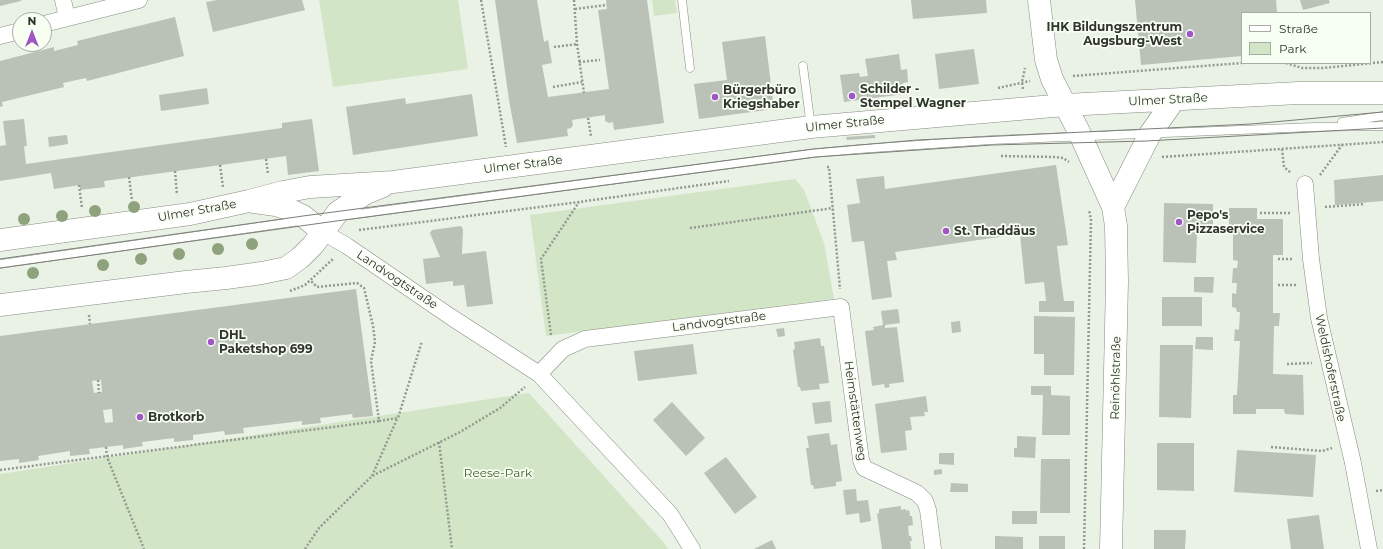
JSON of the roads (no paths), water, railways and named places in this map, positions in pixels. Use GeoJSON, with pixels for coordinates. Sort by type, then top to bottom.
{"type":"FeatureCollection","features":[{"type":"Feature","properties":{"kind":"street"},"geometry":{"type":"LineString","coordinates":[[63,0],[67,18]]}},
{"type":"Feature","properties":{"kind":"street"},"geometry":{"type":"LineString","coordinates":[[52,22],[139,0]]}},
{"type":"Feature","properties":{"kind":"street","name":"Reinöhlstraße"},"geometry":{"type":"LineString","coordinates":[[1039,0],[1046,60],[1052,79],[1081,137],[1113,207],[1116,226],[1117,282],[1111,549]]}},
{"type":"Feature","properties":{"kind":"street"},"geometry":{"type":"LineString","coordinates":[[0,36],[12,33]]}},
{"type":"Feature","properties":{"kind":"street","name":"Ulmer Straße"},"geometry":{"type":"LineString","coordinates":[[1299,93],[1383,77]]}},
{"type":"Feature","properties":{"kind":"street","name":"Ulmer Straße"},"geometry":{"type":"LineString","coordinates":[[0,240],[190,214],[310,187],[393,182],[811,127],[1065,105],[1299,93],[1383,93]]}},
{"type":"Feature","properties":{"kind":"street"},"geometry":{"type":"LineString","coordinates":[[1113,207],[1150,134],[1174,100]]}},
{"type":"Feature","properties":{"kind":"street","name":"Ulmer Straße"},"geometry":{"type":"LineString","coordinates":[[0,305],[226,278],[286,268],[300,258],[321,223],[366,193],[393,182]]}},
{"type":"Feature","properties":{"kind":"street","name":"Weldishoferstraße"},"geometry":{"type":"LineString","coordinates":[[1305,184],[1311,259],[1319,318],[1359,495],[1369,549]]}},
{"type":"Feature","properties":{"kind":"street","name":"Landvogtstraße"},"geometry":{"type":"LineString","coordinates":[[249,201],[276,205],[321,223],[347,246],[451,317],[539,374],[670,514],[692,549]]}},
{"type":"Feature","properties":{"kind":"street","name":"Landvogtstraße"},"geometry":{"type":"LineString","coordinates":[[539,374],[563,349],[585,339],[841,307]]}},
{"type":"Feature","properties":{"kind":"street","name":"Heimstättenweg"},"geometry":{"type":"LineString","coordinates":[[841,307],[861,460],[864,468],[917,493],[925,501],[928,510],[933,549]]}},
{"type":"Feature","properties":{"kind":"lane"},"geometry":{"type":"LineString","coordinates":[[682,0],[690,68]]}},
{"type":"Feature","properties":{"kind":"lane"},"geometry":{"type":"LineString","coordinates":[[803,66],[811,127]]}},
{"type":"Feature","properties":{"kind":"lane"},"geometry":{"type":"LineString","coordinates":[[1314,127],[1383,116]]}},
{"type":"Feature","properties":{"kind":"lane"},"geometry":{"type":"LineString","coordinates":[[0,264],[321,223],[815,153],[992,140],[1314,127],[1383,126]]}},
{"type":"Feature","properties":{"kind":"tram line"},"geometry":{"type":"LineString","coordinates":[[0,259],[303,216],[814,149],[917,140],[1251,124],[1383,112]]}},
{"type":"Feature","properties":{"kind":"tram line"},"geometry":{"type":"LineString","coordinates":[[0,268],[815,157],[992,145],[1146,141],[1383,128]]}},
{"type":"Feature","properties":{"kind":"place","name":"IHK Bildungszentrum Augsburg-West"},"geometry":{"type":"Point","coordinates":[1190,34]}},
{"type":"Feature","properties":{"kind":"place","name":"Schilder - Stempel Wagner"},"geometry":{"type":"Point","coordinates":[852,96]}},
{"type":"Feature","properties":{"kind":"place","name":"Bürgerbüro Kriegshaber"},"geometry":{"type":"Point","coordinates":[715,97]}},
{"type":"Feature","properties":{"kind":"place","name":"Pepo's Pizzaservice"},"geometry":{"type":"Point","coordinates":[1179,222]}},
{"type":"Feature","properties":{"kind":"place","name":"St. Thaddäus"},"geometry":{"type":"Point","coordinates":[946,231]}},
{"type":"Feature","properties":{"kind":"place","name":"DHL Paketshop 699"},"geometry":{"type":"Point","coordinates":[211,342]}},
{"type":"Feature","properties":{"kind":"place","name":"Brotkorb"},"geometry":{"type":"Point","coordinates":[140,417]}},
{"type":"Feature","properties":{"kind":"park label","name":"Reese-Park"},"geometry":{"type":"Point","coordinates":[498,473]}}]}
